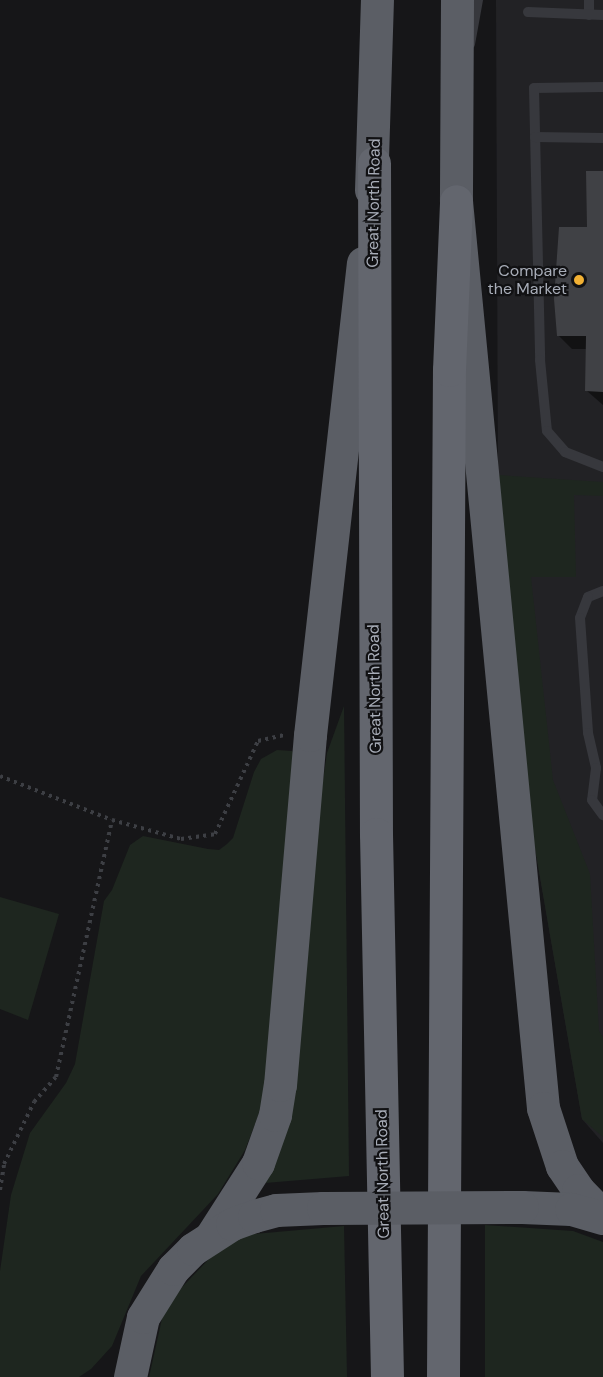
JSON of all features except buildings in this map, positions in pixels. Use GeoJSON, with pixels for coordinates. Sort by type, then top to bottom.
{"type":"FeatureCollection","features":[{"type":"Feature","properties":{"kind":"highway","name":"Great North Road"},"geometry":{"type":"LineString","coordinates":[[377,0],[374,163],[376,834],[387,1377]]}},
{"type":"Feature","properties":{"kind":"highway"},"geometry":{"type":"LineString","coordinates":[[443,1377],[449,393],[456,201],[457,0]]}},
{"type":"Feature","properties":{"kind":"highway"},"geometry":{"type":"LineString","coordinates":[[212,1235],[258,1163],[275,1115],[310,735],[374,163]]}},
{"type":"Feature","properties":{"kind":"highway"},"geometry":{"type":"LineString","coordinates":[[456,201],[543,1108],[562,1166],[578,1190],[603,1217]]}},
{"type":"Feature","properties":{"kind":"highway"},"geometry":{"type":"LineString","coordinates":[[130,1377],[134,1344],[156,1292],[172,1269],[212,1235],[232,1224],[276,1210],[323,1208],[522,1207],[571,1209],[603,1217]]}},
{"type":"Feature","properties":{"kind":"highway"},"geometry":{"type":"LineString","coordinates":[[106,1377],[134,1344]]}},
{"type":"Feature","properties":{"kind":"lane"},"geometry":{"type":"LineString","coordinates":[[458,87],[478,0]]}},
{"type":"Feature","properties":{"kind":"lane"},"geometry":{"type":"LineString","coordinates":[[589,0],[590,15]]}},
{"type":"Feature","properties":{"kind":"lane"},"geometry":{"type":"LineString","coordinates":[[528,12],[603,15]]}},
{"type":"Feature","properties":{"kind":"lane"},"geometry":{"type":"LineString","coordinates":[[603,87],[534,88],[540,360],[547,431],[565,452],[603,467]]}},
{"type":"Feature","properties":{"kind":"lane"},"geometry":{"type":"LineString","coordinates":[[535,137],[603,138]]}},
{"type":"Feature","properties":{"kind":"lane"},"geometry":{"type":"LineString","coordinates":[[603,591],[588,597],[580,618],[588,733],[596,768],[592,800],[603,815]]}},
{"type":"Feature","properties":{"kind":"path"},"geometry":{"type":"LineString","coordinates":[[0,776],[112,820],[181,838],[215,834],[258,741],[283,735],[310,735]]}},
{"type":"Feature","properties":{"kind":"path"},"geometry":{"type":"LineString","coordinates":[[0,1190],[4,1164],[34,1102],[56,1077],[112,820]]}},
{"type":"Feature","properties":{"kind":"shaded area"},"geometry":{"type":"Polygon","coordinates":[[[496,0],[603,0],[603,1143],[582,1119],[532,831],[498,475],[496,0]]]}},
{"type":"Feature","properties":{"kind":"shaded area"},"geometry":{"type":"Polygon","coordinates":[[[498,475],[603,482],[603,496],[574,495],[576,577],[531,577],[553,780],[590,874],[599,1031],[603,1037],[603,1137],[582,1119],[532,831],[498,475]]]}},
{"type":"Feature","properties":{"kind":"shaded area"},"geometry":{"type":"Polygon","coordinates":[[[344,706],[349,1176],[265,1183],[327,753],[344,706]]]}},
{"type":"Feature","properties":{"kind":"shaded area"},"geometry":{"type":"Polygon","coordinates":[[[277,750],[292,751],[297,756],[265,1098],[245,1150],[218,1194],[141,1276],[112,1346],[91,1369],[79,1377],[0,1377],[0,1271],[11,1195],[30,1133],[66,1083],[75,1064],[104,901],[112,890],[130,845],[143,836],[208,849],[219,850],[227,844],[233,838],[254,772],[261,759],[277,750]]]}},
{"type":"Feature","properties":{"kind":"shaded area"},"geometry":{"type":"Polygon","coordinates":[[[0,897],[59,914],[28,1020],[0,1009],[0,897]]]}},
{"type":"Feature","properties":{"kind":"shaded area"},"geometry":{"type":"Polygon","coordinates":[[[485,1225],[573,1231],[603,1242],[603,1377],[485,1377],[485,1225]]]}},
{"type":"Feature","properties":{"kind":"shaded area"},"geometry":{"type":"Polygon","coordinates":[[[344,1226],[347,1377],[149,1377],[165,1305],[231,1236],[344,1226]]]}},
{"type":"Feature","properties":{"kind":"place","name":"Compare the Market"},"geometry":{"type":"Point","coordinates":[579,280]}}]}
